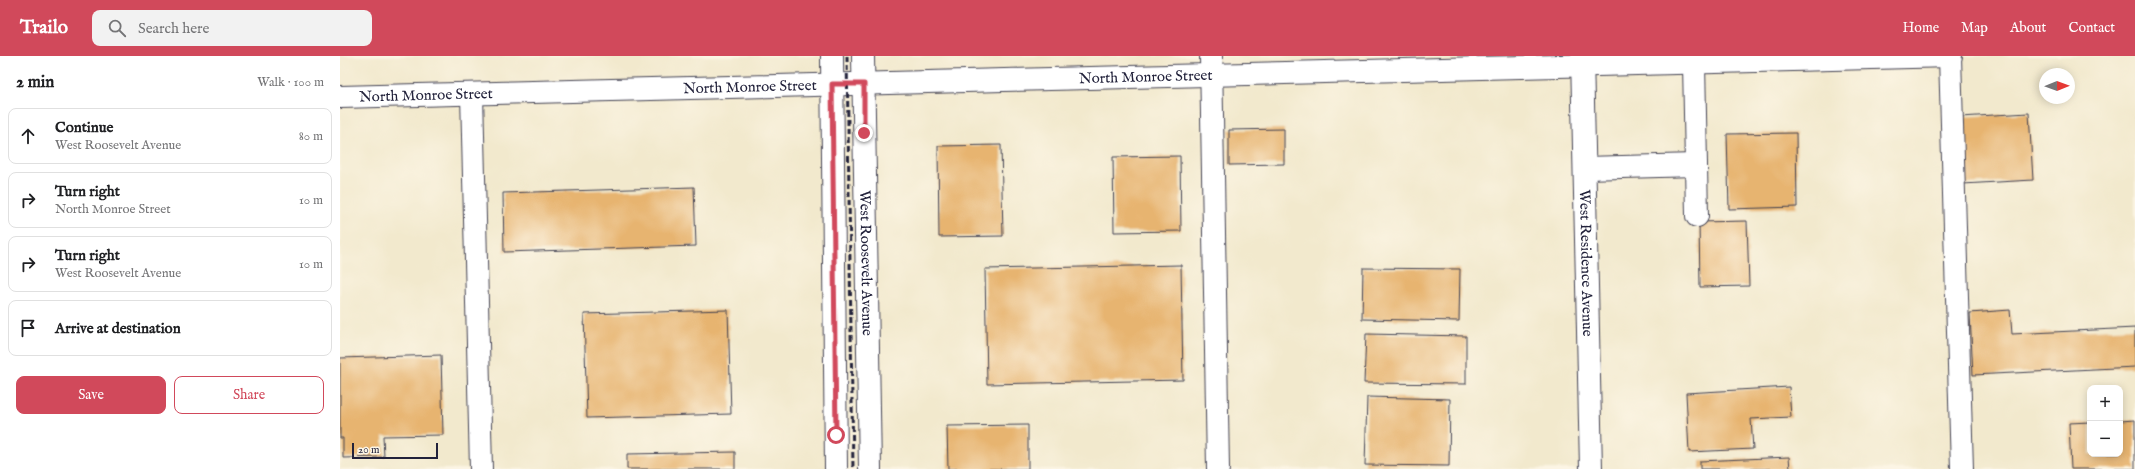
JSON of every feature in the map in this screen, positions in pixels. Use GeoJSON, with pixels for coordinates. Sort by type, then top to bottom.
{"type":"FeatureCollection","features":[{"type":"Feature","properties":{"kind":"main road","name":"West Roosevelt Avenue"},"geometry":{"type":"LineString","coordinates":[[832,56],[836,469]]}},
{"type":"Feature","properties":{"kind":"main road","name":"West Roosevelt Avenue"},"geometry":{"type":"LineString","coordinates":[[863,56],[870,469]]}},
{"type":"Feature","properties":{"kind":"main road","name":"North Monroe Street"},"geometry":{"type":"LineString","coordinates":[[340,97],[864,84],[1211,66],[1582,61],[1694,62],[1951,56]]}},
{"type":"Feature","properties":{"kind":"main road"},"geometry":{"type":"LineString","coordinates":[[1951,56],[1962,469]]}},
{"type":"Feature","properties":{"kind":"main road","name":"West Residence Avenue"},"geometry":{"type":"LineString","coordinates":[[1582,61],[1591,469]]}},
{"type":"Feature","properties":{"kind":"main road"},"geometry":{"type":"LineString","coordinates":[[1694,62],[1697,216]]}},
{"type":"Feature","properties":{"kind":"main road"},"geometry":{"type":"LineString","coordinates":[[1211,66],[1218,469]]}},
{"type":"Feature","properties":{"kind":"main road"},"geometry":{"type":"LineString","coordinates":[[472,94],[481,469]]}},
{"type":"Feature","properties":{"kind":"main road"},"geometry":{"type":"LineString","coordinates":[[1585,168],[1696,165]]}},
{"type":"Feature","properties":{"kind":"building"},"geometry":{"type":"Polygon","coordinates":[[[2029,113],[2033,180],[1963,184],[1960,117],[2029,113]]]}},
{"type":"Feature","properties":{"kind":"building"},"geometry":{"type":"Polygon","coordinates":[[[1284,129],[1284,164],[1229,165],[1229,130],[1284,129]]]}},
{"type":"Feature","properties":{"kind":"building"},"geometry":{"type":"Polygon","coordinates":[[[1796,133],[1797,207],[1729,209],[1727,134],[1796,133]]]}},
{"type":"Feature","properties":{"kind":"building"},"geometry":{"type":"Polygon","coordinates":[[[1001,145],[1003,236],[939,237],[938,146],[1001,145]]]}},
{"type":"Feature","properties":{"kind":"building"},"geometry":{"type":"Polygon","coordinates":[[[1180,156],[1181,231],[1114,232],[1113,157],[1180,156]]]}},
{"type":"Feature","properties":{"kind":"building"},"geometry":{"type":"Polygon","coordinates":[[[694,187],[696,246],[504,252],[503,193],[694,187]]]}},
{"type":"Feature","properties":{"kind":"building"},"geometry":{"type":"Polygon","coordinates":[[[1747,221],[1749,286],[1700,287],[1699,222],[1747,221]]]}},
{"type":"Feature","properties":{"kind":"building"},"geometry":{"type":"Polygon","coordinates":[[[1181,265],[1183,380],[987,384],[985,269],[1181,265]]]}},
{"type":"Feature","properties":{"kind":"building"},"geometry":{"type":"Polygon","coordinates":[[[1363,268],[1460,269],[1459,321],[1362,319],[1363,268]]]}},
{"type":"Feature","properties":{"kind":"building"},"geometry":{"type":"Polygon","coordinates":[[[728,310],[731,414],[587,418],[584,314],[728,310]]]}},
{"type":"Feature","properties":{"kind":"building"},"geometry":{"type":"Polygon","coordinates":[[[2010,310],[2012,334],[2135,328],[2135,367],[1973,375],[1970,313],[2010,310]]]}},
{"type":"Feature","properties":{"kind":"building"},"geometry":{"type":"Polygon","coordinates":[[[1366,334],[1466,336],[1466,384],[1364,383],[1366,334]]]}},
{"type":"Feature","properties":{"kind":"building"},"geometry":{"type":"Polygon","coordinates":[[[441,355],[443,435],[383,436],[384,457],[343,458],[343,438],[340,438],[340,358],[441,355]]]}},
{"type":"Feature","properties":{"kind":"building"},"geometry":{"type":"Polygon","coordinates":[[[1789,387],[1791,417],[1751,419],[1753,449],[1689,452],[1686,393],[1789,387]]]}},
{"type":"Feature","properties":{"kind":"building"},"geometry":{"type":"Polygon","coordinates":[[[1367,397],[1450,399],[1449,466],[1365,465],[1367,397]]]}},
{"type":"Feature","properties":{"kind":"building"},"geometry":{"type":"Polygon","coordinates":[[[2135,420],[2135,469],[2071,469],[2069,423],[2087,422],[2087,457],[2123,457],[2123,421],[2135,420]]]}},
{"type":"Feature","properties":{"kind":"building"},"geometry":{"type":"Polygon","coordinates":[[[1028,425],[1028,469],[948,469],[947,426],[1028,425]]]}},
{"type":"Feature","properties":{"kind":"building"},"geometry":{"type":"Polygon","coordinates":[[[735,452],[735,469],[627,469],[627,454],[735,452]]]}},
{"type":"Feature","properties":{"kind":"building"},"geometry":{"type":"Polygon","coordinates":[[[1789,457],[1790,469],[1700,469],[1700,461],[1789,457]]]}},
{"type":"Feature","properties":{"kind":"railway"},"geometry":{"type":"LineString","coordinates":[[847,56],[853,469]]}},
{"type":"Feature","properties":{"kind":"route"},"geometry":{"type":"LineString","coordinates":[[836,435],[832,84],[864,84],[864,133]]}}]}
